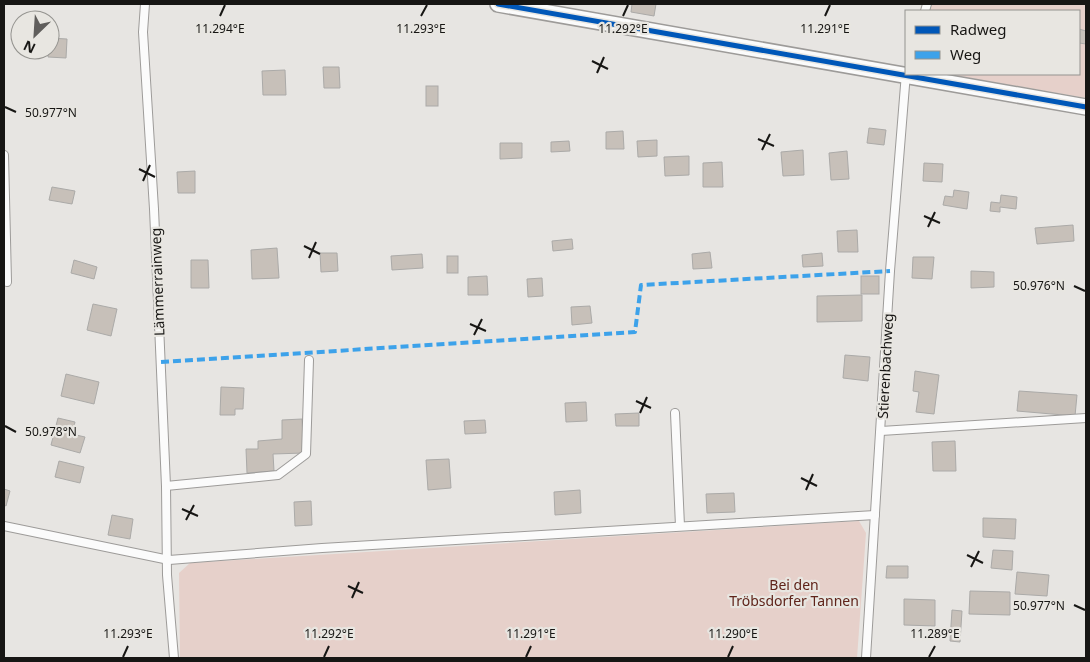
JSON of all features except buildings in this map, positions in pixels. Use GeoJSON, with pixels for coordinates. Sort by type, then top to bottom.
{"type":"FeatureCollection","features":[{"type":"Feature","properties":{"kind":"street"},"geometry":{"type":"LineString","coordinates":[[498,4],[905,74]]}},
{"type":"Feature","properties":{"kind":"street"},"geometry":{"type":"LineString","coordinates":[[911,75],[1086,107]]}},
{"type":"Feature","properties":{"kind":"lane","name":"Lämmerrainweg"},"geometry":{"type":"LineString","coordinates":[[145,4],[143,32],[154,209],[166,486],[167,575],[174,658]]}},
{"type":"Feature","properties":{"kind":"lane","name":"Stierenbachweg"},"geometry":{"type":"LineString","coordinates":[[866,658],[890,271],[906,75]]}},
{"type":"Feature","properties":{"kind":"lane"},"geometry":{"type":"LineString","coordinates":[[4,155],[6,282]]}},
{"type":"Feature","properties":{"kind":"lane"},"geometry":{"type":"LineString","coordinates":[[166,486],[278,475],[306,454],[309,360]]}},
{"type":"Feature","properties":{"kind":"lane"},"geometry":{"type":"LineString","coordinates":[[675,413],[680,526]]}},
{"type":"Feature","properties":{"kind":"lane"},"geometry":{"type":"LineString","coordinates":[[881,431],[1086,418]]}},
{"type":"Feature","properties":{"kind":"lane"},"geometry":{"type":"LineString","coordinates":[[4,526],[168,560],[322,548],[875,515]]}},
{"type":"Feature","properties":{"kind":"green space"},"geometry":{"type":"Polygon","coordinates":[[[931,4],[1086,4],[1086,98],[954,75],[1080,75],[1080,10],[930,10],[931,4]]]}},
{"type":"Feature","properties":{"kind":"green space","name":"Bei den Tröbsdorfer Tannen"},"geometry":{"type":"Polygon","coordinates":[[[859,521],[866,533],[857,658],[180,658],[179,573],[190,563],[859,521]]]}},
{"type":"Feature","properties":{"kind":"marked path"},"geometry":{"type":"LineString","coordinates":[[161,362],[635,332],[641,285],[890,271]]}},
{"type":"Feature","properties":{"kind":"cycle path"},"geometry":{"type":"LineString","coordinates":[[498,4],[1086,107]]}}]}
